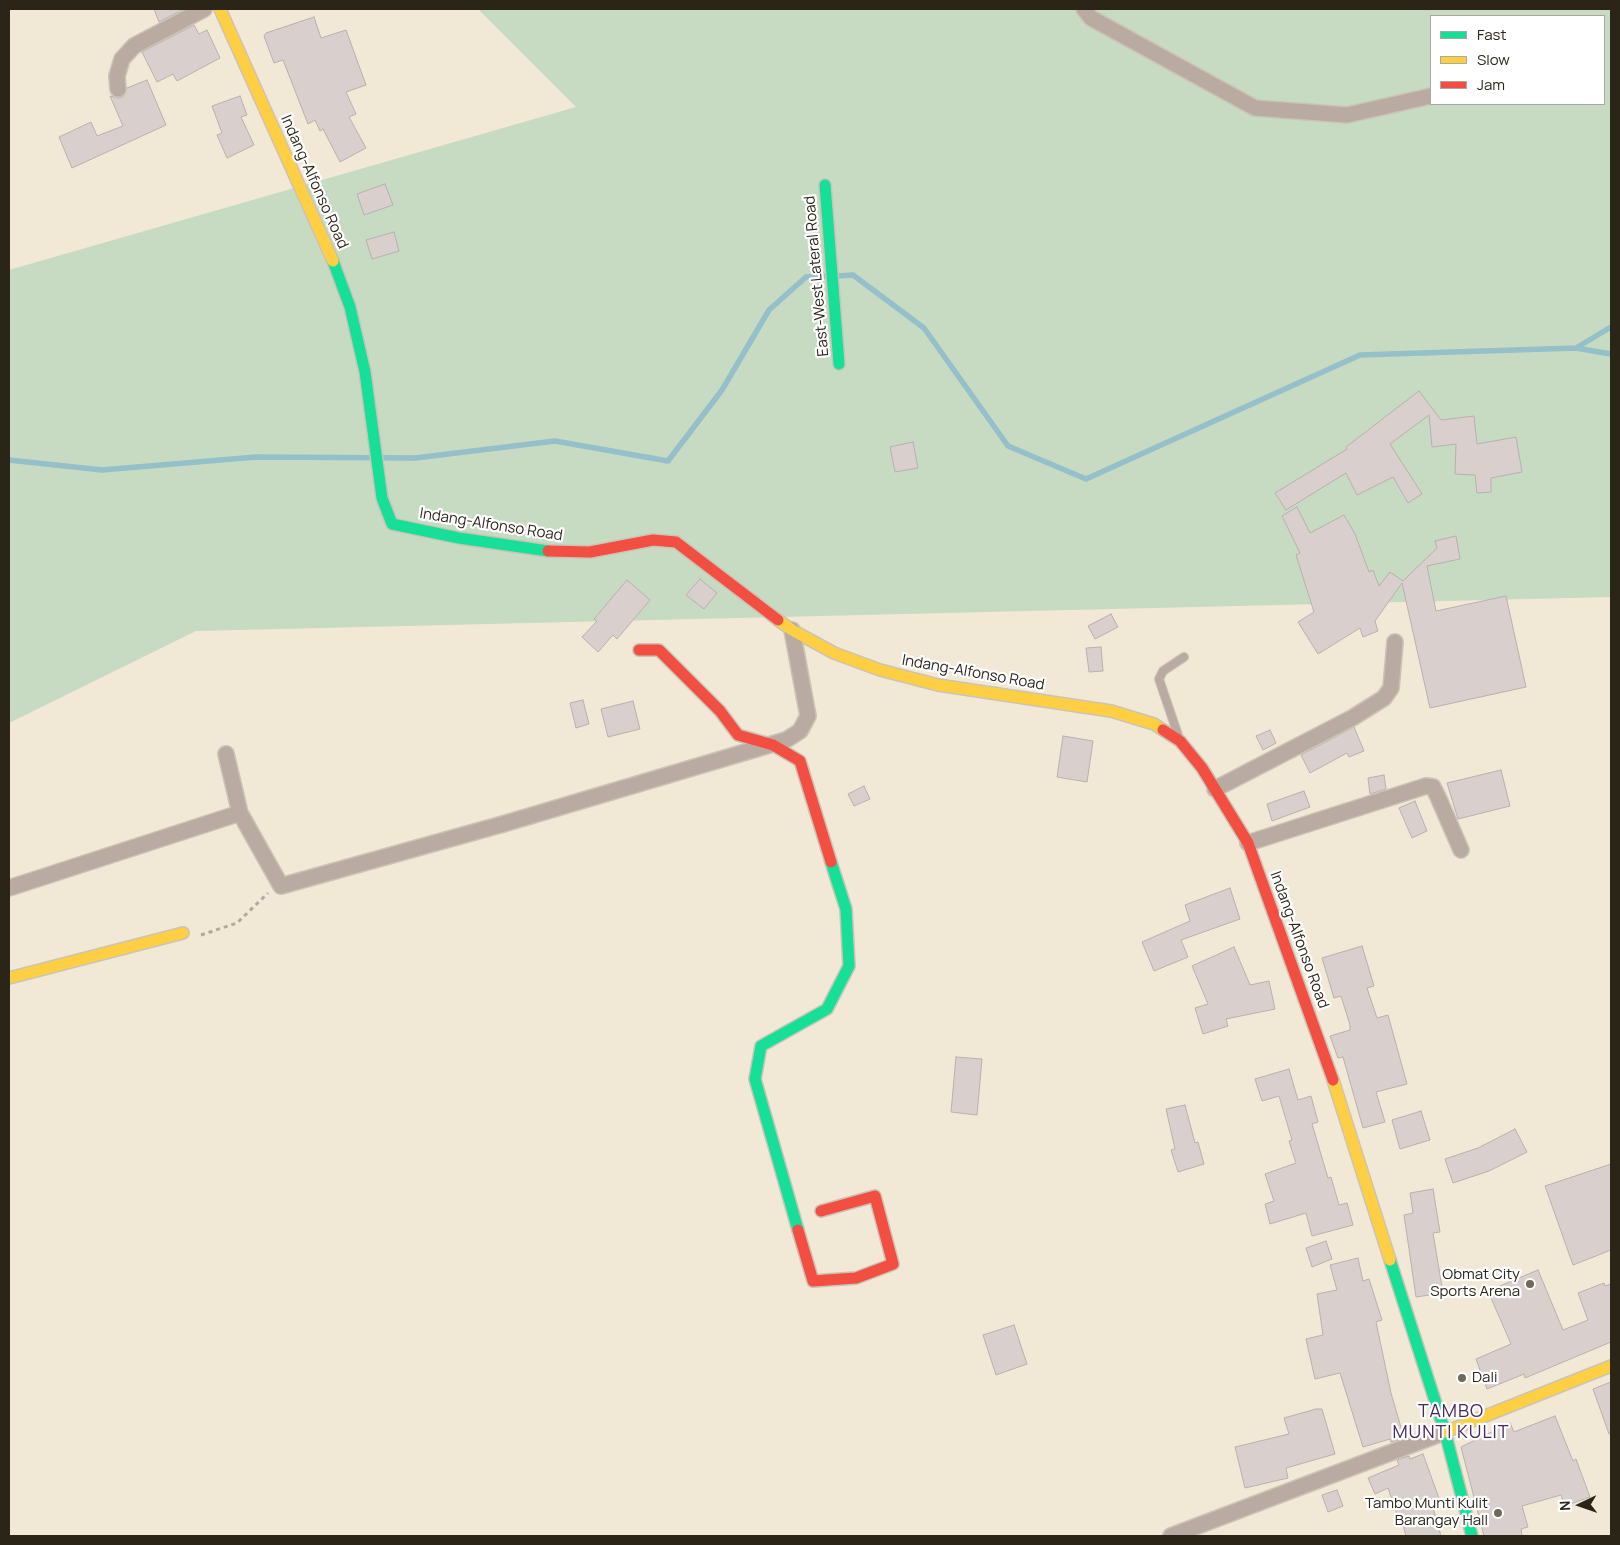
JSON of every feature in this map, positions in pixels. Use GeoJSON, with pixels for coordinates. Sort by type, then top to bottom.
{"type":"FeatureCollection","features":[{"type":"Feature","properties":{"kind":"main road","name":"Indang-Alfonso Road"},"geometry":{"type":"LineString","coordinates":[[220,9],[336,269],[350,307],[365,372],[382,498],[389,522],[395,526],[414,528],[459,538],[574,553],[653,540],[676,542],[792,630],[834,653],[880,670],[938,684],[1111,711],[1154,724],[1180,741],[1215,789],[1248,843],[1337,1092],[1445,1432],[1472,1536]]}},
{"type":"Feature","properties":{"kind":"main road","name":"East-West Lateral Road"},"geometry":{"type":"LineString","coordinates":[[824,185],[839,364]]}},
{"type":"Feature","properties":{"kind":"main road"},"geometry":{"type":"LineString","coordinates":[[639,650],[658,650],[720,711],[738,735],[773,745],[800,761],[846,909],[849,966],[827,1010],[761,1046],[755,1079],[814,1281],[856,1278],[893,1264],[876,1196],[821,1211]]}},
{"type":"Feature","properties":{"kind":"main road"},"geometry":{"type":"LineString","coordinates":[[9,978],[183,933]]}},
{"type":"Feature","properties":{"kind":"main road"},"geometry":{"type":"LineString","coordinates":[[1445,1432],[1611,1366]]}},
{"type":"Feature","properties":{"kind":"street"},"geometry":{"type":"LineString","coordinates":[[118,89],[117,76],[122,59],[134,46],[204,9]]}},
{"type":"Feature","properties":{"kind":"street"},"geometry":{"type":"LineString","coordinates":[[1084,9],[1092,18],[1255,108],[1347,115],[1430,96]]}},
{"type":"Feature","properties":{"kind":"street"},"geometry":{"type":"LineString","coordinates":[[226,754],[240,813],[281,886],[786,740],[800,731],[808,716],[792,630]]}},
{"type":"Feature","properties":{"kind":"street"},"geometry":{"type":"LineString","coordinates":[[1215,789],[1352,718],[1384,698],[1391,688],[1395,642]]}},
{"type":"Feature","properties":{"kind":"street"},"geometry":{"type":"LineString","coordinates":[[1248,843],[1426,786],[1432,787],[1438,796],[1461,850]]}},
{"type":"Feature","properties":{"kind":"street"},"geometry":{"type":"LineString","coordinates":[[9,888],[240,813]]}},
{"type":"Feature","properties":{"kind":"street"},"geometry":{"type":"LineString","coordinates":[[1170,1536],[1445,1432]]}},
{"type":"Feature","properties":{"kind":"lane"},"geometry":{"type":"LineString","coordinates":[[1180,741],[1159,679],[1163,671],[1184,657]]}},
{"type":"Feature","properties":{"kind":"path"},"geometry":{"type":"LineString","coordinates":[[183,933],[187,938],[221,930],[237,923],[266,895],[281,886]]}},
{"type":"Feature","properties":{"kind":"green space"},"geometry":{"type":"Polygon","coordinates":[[[478,9],[1611,9],[1611,597],[196,631],[9,723],[9,270],[576,107],[478,9]]]}},
{"type":"Feature","properties":{"kind":"building"},"geometry":{"type":"Polygon","coordinates":[[[154,9],[184,9],[159,22],[154,9]]]}},
{"type":"Feature","properties":{"kind":"building"},"geometry":{"type":"Polygon","coordinates":[[[314,17],[321,38],[346,30],[366,85],[346,92],[356,114],[349,117],[366,148],[340,162],[323,129],[320,131],[315,120],[308,124],[283,60],[274,63],[264,36],[266,33],[314,17]]]}},
{"type":"Feature","properties":{"kind":"building"},"geometry":{"type":"Polygon","coordinates":[[[194,25],[199,34],[207,30],[220,58],[177,81],[173,74],[157,82],[142,52],[194,25]]]}},
{"type":"Feature","properties":{"kind":"building"},"geometry":{"type":"Polygon","coordinates":[[[147,80],[166,125],[72,168],[59,137],[91,122],[97,136],[123,126],[110,96],[123,97],[127,88],[147,80]]]}},
{"type":"Feature","properties":{"kind":"building"},"geometry":{"type":"Polygon","coordinates":[[[240,96],[247,115],[241,117],[254,145],[227,158],[217,135],[222,133],[212,106],[240,96]]]}},
{"type":"Feature","properties":{"kind":"building"},"geometry":{"type":"Polygon","coordinates":[[[385,184],[393,205],[364,215],[357,194],[385,184]]]}},
{"type":"Feature","properties":{"kind":"building"},"geometry":{"type":"Polygon","coordinates":[[[394,232],[399,251],[372,259],[366,240],[394,232]]]}},
{"type":"Feature","properties":{"kind":"building"},"geometry":{"type":"Polygon","coordinates":[[[1419,391],[1441,420],[1474,416],[1477,444],[1516,437],[1522,472],[1491,478],[1491,492],[1477,493],[1475,475],[1455,474],[1456,444],[1432,447],[1429,415],[1390,444],[1422,494],[1408,503],[1393,477],[1357,495],[1346,473],[1286,510],[1275,493],[1347,449],[1346,447],[1419,391]]]}},
{"type":"Feature","properties":{"kind":"building"},"geometry":{"type":"Polygon","coordinates":[[[913,442],[918,468],[895,472],[890,447],[913,442]]]}},
{"type":"Feature","properties":{"kind":"building"},"geometry":{"type":"Polygon","coordinates":[[[1297,507],[1310,533],[1344,515],[1355,534],[1369,572],[1373,570],[1379,586],[1390,572],[1403,581],[1437,548],[1435,541],[1456,536],[1460,559],[1427,566],[1436,611],[1506,596],[1526,687],[1430,708],[1402,583],[1375,621],[1378,631],[1363,637],[1360,628],[1318,654],[1298,622],[1314,612],[1296,555],[1300,553],[1282,516],[1297,507]]]}},
{"type":"Feature","properties":{"kind":"building"},"geometry":{"type":"Polygon","coordinates":[[[700,579],[717,593],[704,609],[686,595],[700,579]]]}},
{"type":"Feature","properties":{"kind":"building"},"geometry":{"type":"Polygon","coordinates":[[[627,580],[650,600],[617,639],[613,635],[598,652],[582,637],[597,621],[594,619],[627,580]]]}},
{"type":"Feature","properties":{"kind":"building"},"geometry":{"type":"Polygon","coordinates":[[[1111,614],[1118,627],[1095,639],[1088,626],[1111,614]]]}},
{"type":"Feature","properties":{"kind":"building"},"geometry":{"type":"Polygon","coordinates":[[[1101,647],[1103,671],[1089,672],[1086,648],[1101,647]]]}},
{"type":"Feature","properties":{"kind":"building"},"geometry":{"type":"Polygon","coordinates":[[[583,700],[589,724],[576,728],[570,703],[583,700]]]}},
{"type":"Feature","properties":{"kind":"building"},"geometry":{"type":"Polygon","coordinates":[[[633,701],[640,729],[608,737],[601,709],[633,701]]]}},
{"type":"Feature","properties":{"kind":"building"},"geometry":{"type":"Polygon","coordinates":[[[1354,727],[1364,751],[1349,757],[1347,753],[1310,773],[1301,755],[1354,727]]]}},
{"type":"Feature","properties":{"kind":"building"},"geometry":{"type":"Polygon","coordinates":[[[1270,730],[1276,743],[1263,750],[1256,736],[1270,730]]]}},
{"type":"Feature","properties":{"kind":"building"},"geometry":{"type":"Polygon","coordinates":[[[1063,736],[1093,741],[1087,782],[1057,777],[1063,736]]]}},
{"type":"Feature","properties":{"kind":"building"},"geometry":{"type":"Polygon","coordinates":[[[1501,770],[1510,806],[1458,819],[1447,783],[1501,770]]]}},
{"type":"Feature","properties":{"kind":"building"},"geometry":{"type":"Polygon","coordinates":[[[1384,775],[1386,789],[1370,794],[1368,778],[1384,775]]]}},
{"type":"Feature","properties":{"kind":"building"},"geometry":{"type":"Polygon","coordinates":[[[864,786],[870,799],[854,806],[848,794],[864,786]]]}},
{"type":"Feature","properties":{"kind":"building"},"geometry":{"type":"Polygon","coordinates":[[[1304,791],[1310,807],[1272,821],[1267,804],[1304,791]]]}},
{"type":"Feature","properties":{"kind":"building"},"geometry":{"type":"Polygon","coordinates":[[[1415,801],[1427,831],[1412,838],[1399,808],[1415,801]]]}},
{"type":"Feature","properties":{"kind":"building"},"geometry":{"type":"Polygon","coordinates":[[[1230,888],[1240,919],[1181,940],[1188,957],[1154,971],[1142,942],[1190,921],[1185,905],[1230,888]]]}},
{"type":"Feature","properties":{"kind":"building"},"geometry":{"type":"Polygon","coordinates":[[[1362,946],[1374,986],[1367,988],[1377,1018],[1388,1015],[1407,1084],[1376,1092],[1385,1122],[1363,1128],[1343,1057],[1338,1058],[1330,1036],[1350,1030],[1350,1025],[1341,996],[1334,998],[1322,958],[1362,946]]]}},
{"type":"Feature","properties":{"kind":"building"},"geometry":{"type":"Polygon","coordinates":[[[1234,947],[1250,985],[1269,981],[1275,1009],[1226,1019],[1228,1026],[1203,1034],[1195,1008],[1208,1004],[1192,966],[1234,947]]]}},
{"type":"Feature","properties":{"kind":"building"},"geometry":{"type":"Polygon","coordinates":[[[956,1057],[982,1059],[977,1115],[951,1112],[956,1057]]]}},
{"type":"Feature","properties":{"kind":"building"},"geometry":{"type":"Polygon","coordinates":[[[1289,1069],[1298,1100],[1311,1096],[1318,1122],[1312,1124],[1328,1178],[1331,1177],[1339,1205],[1347,1203],[1353,1225],[1312,1236],[1306,1213],[1270,1224],[1265,1204],[1274,1201],[1265,1174],[1296,1163],[1289,1141],[1292,1140],[1279,1096],[1262,1101],[1255,1079],[1289,1069]]]}},
{"type":"Feature","properties":{"kind":"building"},"geometry":{"type":"Polygon","coordinates":[[[1185,1105],[1195,1143],[1198,1142],[1204,1164],[1178,1172],[1171,1150],[1175,1149],[1166,1109],[1185,1105]]]}},
{"type":"Feature","properties":{"kind":"building"},"geometry":{"type":"Polygon","coordinates":[[[1421,1111],[1430,1140],[1400,1149],[1392,1120],[1421,1111]]]}},
{"type":"Feature","properties":{"kind":"building"},"geometry":{"type":"Polygon","coordinates":[[[1515,1129],[1527,1152],[1489,1171],[1453,1183],[1445,1159],[1478,1148],[1515,1129]]]}},
{"type":"Feature","properties":{"kind":"building"},"geometry":{"type":"Polygon","coordinates":[[[1611,1164],[1611,1250],[1573,1265],[1545,1186],[1611,1164]]]}},
{"type":"Feature","properties":{"kind":"building"},"geometry":{"type":"Polygon","coordinates":[[[1433,1189],[1440,1232],[1433,1233],[1443,1293],[1416,1297],[1404,1215],[1413,1213],[1410,1193],[1433,1189]]]}},
{"type":"Feature","properties":{"kind":"building"},"geometry":{"type":"Polygon","coordinates":[[[1326,1241],[1332,1259],[1312,1267],[1306,1248],[1326,1241]]]}},
{"type":"Feature","properties":{"kind":"building"},"geometry":{"type":"Polygon","coordinates":[[[1358,1258],[1363,1281],[1369,1279],[1382,1320],[1376,1322],[1391,1393],[1404,1438],[1391,1442],[1390,1439],[1363,1447],[1340,1373],[1315,1379],[1306,1339],[1323,1335],[1317,1294],[1337,1290],[1330,1265],[1358,1258]]]}},
{"type":"Feature","properties":{"kind":"building"},"geometry":{"type":"Polygon","coordinates":[[[1538,1270],[1563,1330],[1588,1320],[1578,1293],[1604,1283],[1605,1286],[1611,1284],[1611,1342],[1525,1378],[1524,1374],[1487,1389],[1476,1359],[1511,1344],[1488,1291],[1538,1270]]]}},
{"type":"Feature","properties":{"kind":"building"},"geometry":{"type":"Polygon","coordinates":[[[1014,1325],[1027,1364],[996,1375],[983,1335],[1014,1325]]]}},
{"type":"Feature","properties":{"kind":"building"},"geometry":{"type":"Polygon","coordinates":[[[1611,1382],[1611,1434],[1609,1434],[1593,1389],[1611,1382]]]}},
{"type":"Feature","properties":{"kind":"building"},"geometry":{"type":"Polygon","coordinates":[[[1322,1409],[1335,1454],[1286,1468],[1288,1478],[1245,1488],[1235,1447],[1289,1434],[1284,1418],[1322,1409]]]}},
{"type":"Feature","properties":{"kind":"building"},"geometry":{"type":"Polygon","coordinates":[[[1555,1416],[1573,1461],[1576,1459],[1590,1497],[1565,1506],[1561,1495],[1522,1506],[1528,1527],[1521,1529],[1522,1536],[1484,1536],[1461,1447],[1510,1423],[1514,1432],[1555,1416]]]}},
{"type":"Feature","properties":{"kind":"building"},"geometry":{"type":"Polygon","coordinates":[[[1423,1454],[1440,1501],[1432,1504],[1441,1536],[1406,1536],[1400,1514],[1397,1515],[1388,1488],[1375,1494],[1368,1478],[1399,1465],[1397,1460],[1409,1456],[1410,1459],[1423,1454]]]}},
{"type":"Feature","properties":{"kind":"building"},"geometry":{"type":"Polygon","coordinates":[[[1337,1490],[1343,1506],[1328,1512],[1322,1495],[1337,1490]]]}},
{"type":"Feature","properties":{"kind":"waterway"},"geometry":{"type":"LineString","coordinates":[[836,276],[853,275],[924,328],[1008,446],[1086,479],[1360,355],[1576,348],[1611,354]]}},
{"type":"Feature","properties":{"kind":"waterway"},"geometry":{"type":"LineString","coordinates":[[9,460],[102,470],[256,457],[415,458],[555,441],[668,461],[722,390],[769,310],[806,277],[827,276]]}},
{"type":"Feature","properties":{"kind":"waterway"},"geometry":{"type":"LineString","coordinates":[[1576,348],[1611,327]]}},
{"type":"Feature","properties":{"kind":"traffic: fast"},"geometry":{"type":"LineString","coordinates":[[825,185],[839,364]]}},
{"type":"Feature","properties":{"kind":"traffic: fast"},"geometry":{"type":"LineString","coordinates":[[333,261],[350,307],[365,372],[382,498],[392,524],[459,538],[548,551]]}},
{"type":"Feature","properties":{"kind":"traffic: fast"},"geometry":{"type":"LineString","coordinates":[[798,1230],[755,1079],[761,1046],[827,1009],[849,966],[846,909],[831,862]]}},
{"type":"Feature","properties":{"kind":"traffic: fast"},"geometry":{"type":"LineString","coordinates":[[1390,1260],[1445,1432],[1472,1536]]}},
{"type":"Feature","properties":{"kind":"traffic: slow"},"geometry":{"type":"LineString","coordinates":[[220,9],[333,261]]}},
{"type":"Feature","properties":{"kind":"traffic: slow"},"geometry":{"type":"LineString","coordinates":[[778,620],[792,630],[834,653],[880,670],[938,685],[1111,711],[1154,724],[1163,730]]}},
{"type":"Feature","properties":{"kind":"traffic: slow"},"geometry":{"type":"LineString","coordinates":[[9,978],[183,933]]}},
{"type":"Feature","properties":{"kind":"traffic: slow"},"geometry":{"type":"LineString","coordinates":[[1333,1080],[1390,1260]]}},
{"type":"Feature","properties":{"kind":"traffic: slow"},"geometry":{"type":"LineString","coordinates":[[1445,1432],[1611,1366]]}},
{"type":"Feature","properties":{"kind":"traffic: jam"},"geometry":{"type":"LineString","coordinates":[[548,551],[590,552],[653,540],[676,542],[778,620]]}},
{"type":"Feature","properties":{"kind":"traffic: jam"},"geometry":{"type":"LineString","coordinates":[[639,650],[659,650],[720,711],[738,735],[773,745],[800,761],[831,862]]}},
{"type":"Feature","properties":{"kind":"traffic: jam"},"geometry":{"type":"LineString","coordinates":[[1163,730],[1180,741],[1202,768],[1248,843],[1333,1080]]}},
{"type":"Feature","properties":{"kind":"traffic: jam"},"geometry":{"type":"LineString","coordinates":[[798,1230],[813,1281],[856,1278],[893,1264],[875,1196],[821,1211]]}},
{"type":"Feature","properties":{"kind":"place","name":"Obmat City Sports Arena"},"geometry":{"type":"Point","coordinates":[1530,1284]}},
{"type":"Feature","properties":{"kind":"place","name":"Dali"},"geometry":{"type":"Point","coordinates":[1462,1378]}},
{"type":"Feature","properties":{"kind":"place","name":"Tambo Munti Kulit Barangay Hall"},"geometry":{"type":"Point","coordinates":[1498,1513]}},
{"type":"Feature","properties":{"kind":"district","name":"TAMBO MUNTI KULIT"},"geometry":{"type":"Point","coordinates":[1451,1422]}}]}
